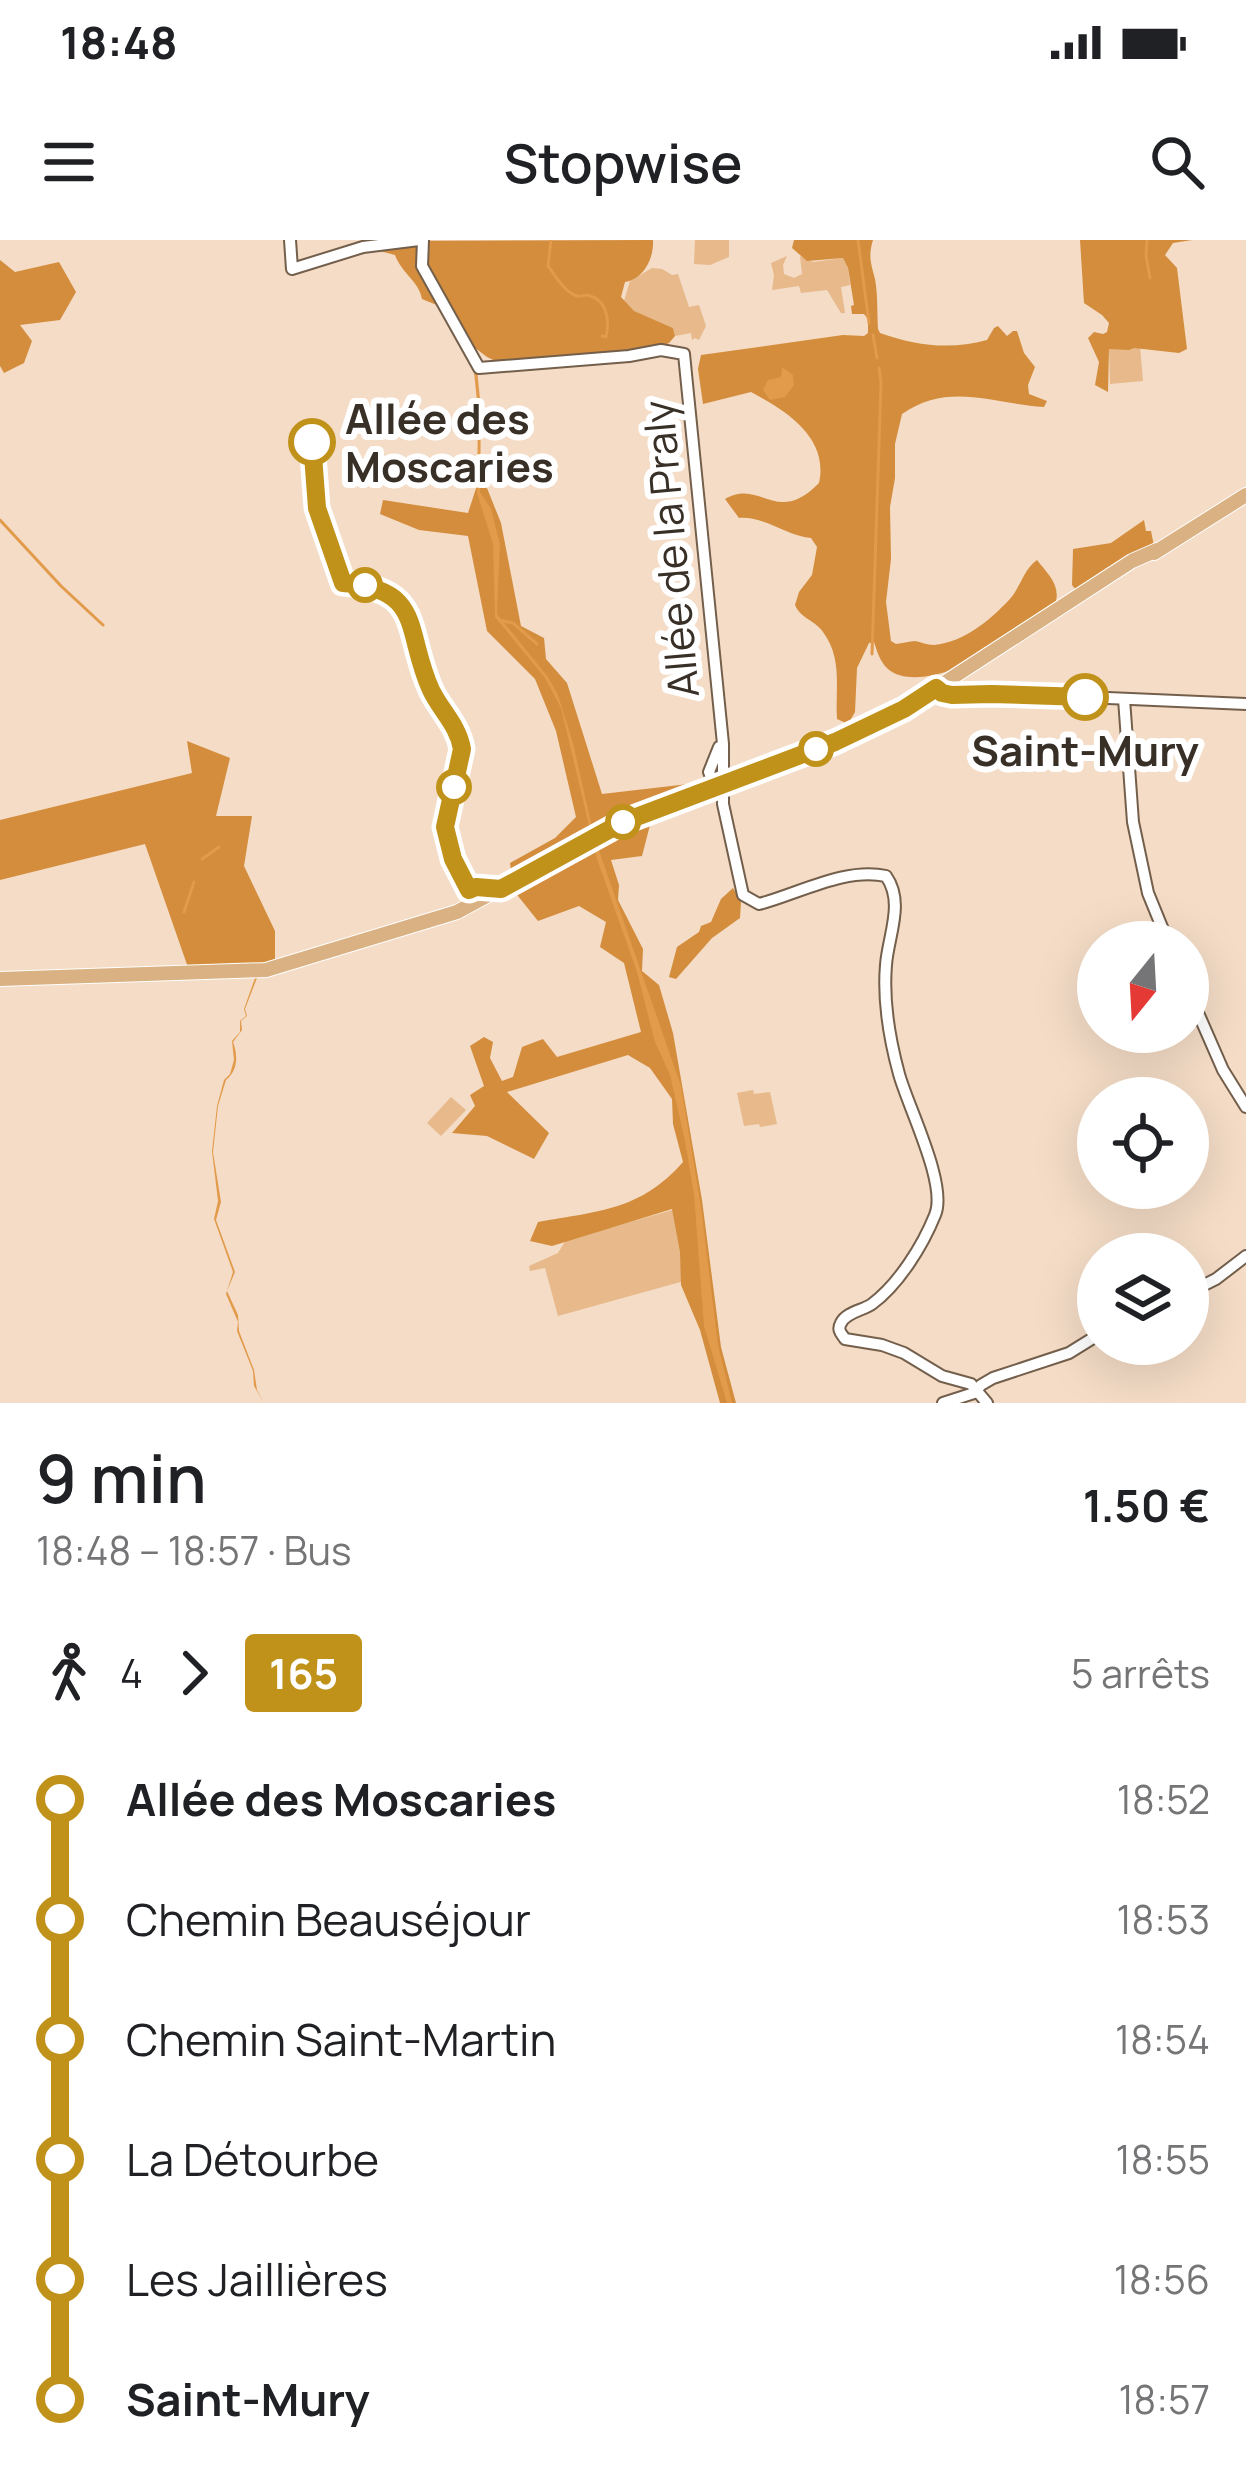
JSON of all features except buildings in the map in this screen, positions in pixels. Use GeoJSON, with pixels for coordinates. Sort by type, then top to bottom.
{"type":"FeatureCollection","features":[{"type":"Feature","properties":{"kind":"main road"},"geometry":{"type":"LineString","coordinates":[[0,979],[266,970],[457,912],[593,837],[690,794],[868,727],[1246,495]]}},
{"type":"Feature","properties":{"kind":"street"},"geometry":{"type":"LineString","coordinates":[[290,240],[292,269],[363,247],[419,240]]}},
{"type":"Feature","properties":{"kind":"street","name":"Allée de la Praly"},"geometry":{"type":"LineString","coordinates":[[419,240],[422,266],[478,368],[662,350],[683,354],[722,738],[718,762],[709,772],[718,784],[737,877],[747,899],[759,904],[856,875],[886,876],[895,903],[886,963],[889,1017],[900,1077],[932,1167],[939,1202],[900,1274],[869,1307],[840,1323],[839,1329],[844,1339],[904,1353],[977,1390]]}},
{"type":"Feature","properties":{"kind":"street"},"geometry":{"type":"LineString","coordinates":[[936,688],[952,695],[1246,704]]}},
{"type":"Feature","properties":{"kind":"street"},"geometry":{"type":"LineString","coordinates":[[1124,699],[1137,844],[1159,921]]}},
{"type":"Feature","properties":{"kind":"street"},"geometry":{"type":"LineString","coordinates":[[1209,1038],[1246,1107]]}},
{"type":"Feature","properties":{"kind":"street"},"geometry":{"type":"LineString","coordinates":[[1209,1282],[1246,1256]]}},
{"type":"Feature","properties":{"kind":"street"},"geometry":{"type":"LineString","coordinates":[[943,1403],[965,1397],[993,1378],[1077,1348]]}},
{"type":"Feature","properties":{"kind":"street"},"geometry":{"type":"LineString","coordinates":[[977,1390],[987,1403]]}},
{"type":"Feature","properties":{"kind":"shaded area"},"geometry":{"type":"Polygon","coordinates":[[[653,240],[646,267],[625,282],[621,297],[634,311],[673,328],[675,336],[669,343],[653,350],[570,354],[504,365],[470,344],[439,306],[422,299],[395,255],[376,250],[373,241],[653,240]]]}},
{"type":"Feature","properties":{"kind":"shaded area"},"geometry":{"type":"Polygon","coordinates":[[[695,240],[729,240],[729,257],[710,265],[694,264],[695,240]]]}},
{"type":"Feature","properties":{"kind":"shaded area"},"geometry":{"type":"Polygon","coordinates":[[[794,240],[873,240],[880,333],[947,346],[987,340],[998,326],[1007,336],[1017,331],[1035,367],[1029,394],[1047,401],[1044,407],[954,396],[902,414],[890,507],[886,602],[891,641],[934,645],[966,635],[1009,600],[1037,560],[1054,584],[1056,601],[948,671],[934,675],[894,673],[883,663],[874,642],[869,643],[857,668],[855,712],[848,724],[837,719],[836,663],[829,642],[795,605],[812,575],[817,547],[811,538],[739,518],[725,499],[749,494],[780,502],[804,495],[819,483],[818,452],[791,417],[751,392],[703,404],[698,369],[701,355],[868,333],[864,314],[852,314],[843,258],[807,261],[792,248],[794,240]]]}},
{"type":"Feature","properties":{"kind":"shaded area"},"geometry":{"type":"Polygon","coordinates":[[[1080,240],[1192,240],[1173,243],[1165,255],[1177,268],[1187,349],[1179,353],[1109,349],[1108,392],[1095,385],[1099,362],[1088,338],[1094,332],[1107,332],[1109,323],[1084,303],[1080,240]]]}},
{"type":"Feature","properties":{"kind":"shaded area"},"geometry":{"type":"Polygon","coordinates":[[[787,256],[784,274],[794,278],[802,274],[800,256],[813,262],[843,258],[850,285],[841,287],[845,313],[827,290],[801,293],[799,286],[772,290],[771,263],[787,256]]]}},
{"type":"Feature","properties":{"kind":"shaded area"},"geometry":{"type":"Polygon","coordinates":[[[0,260],[15,272],[59,262],[76,292],[60,320],[20,325],[32,341],[24,363],[4,373],[0,366],[0,260]]]}},
{"type":"Feature","properties":{"kind":"shaded area"},"geometry":{"type":"Polygon","coordinates":[[[420,264],[477,369],[480,492],[491,509],[500,544],[497,614],[558,695],[594,836],[681,1086],[718,1345],[732,1403],[727,1403],[704,1326],[694,1195],[670,1075],[655,1042],[637,972],[597,859],[561,708],[545,678],[495,617],[493,544],[477,493],[474,372],[424,282],[420,264]]]}},
{"type":"Feature","properties":{"kind":"shaded area"},"geometry":{"type":"Polygon","coordinates":[[[652,268],[678,274],[689,307],[699,305],[706,326],[699,340],[692,340],[691,333],[675,336],[673,328],[633,311],[624,301],[630,281],[652,268]]]}},
{"type":"Feature","properties":{"kind":"shaded area"},"geometry":{"type":"Polygon","coordinates":[[[1140,346],[1143,381],[1110,384],[1109,348],[1140,346]]]}},
{"type":"Feature","properties":{"kind":"shaded area"},"geometry":{"type":"Polygon","coordinates":[[[782,367],[793,375],[794,385],[785,397],[770,400],[763,390],[768,380],[781,377],[782,367]]]}},
{"type":"Feature","properties":{"kind":"shaded area"},"geometry":{"type":"Polygon","coordinates":[[[481,473],[501,523],[521,626],[544,638],[546,659],[567,683],[602,794],[697,783],[645,805],[650,825],[642,856],[611,860],[618,900],[643,949],[642,971],[659,985],[673,1033],[721,1347],[736,1403],[720,1403],[700,1330],[681,1285],[672,1209],[552,1246],[530,1241],[538,1222],[634,1200],[683,1162],[672,1099],[650,1068],[628,1055],[507,1092],[549,1133],[534,1159],[487,1136],[452,1133],[475,1106],[470,1095],[484,1086],[470,1046],[484,1037],[493,1042],[490,1058],[502,1081],[513,1077],[522,1047],[543,1039],[557,1057],[641,1032],[624,963],[600,947],[606,922],[579,906],[538,921],[514,891],[510,863],[555,838],[576,817],[556,731],[535,679],[487,631],[468,536],[419,530],[380,514],[383,500],[468,513],[481,473]]]}},
{"type":"Feature","properties":{"kind":"shaded area"},"geometry":{"type":"Polygon","coordinates":[[[1144,520],[1154,546],[1076,590],[1072,585],[1073,549],[1111,543],[1144,520]]]}},
{"type":"Feature","properties":{"kind":"shaded area"},"geometry":{"type":"Polygon","coordinates":[[[187,741],[230,758],[216,816],[252,816],[244,866],[275,931],[275,959],[248,975],[191,976],[145,844],[0,880],[0,820],[192,773],[187,741]]]}},
{"type":"Feature","properties":{"kind":"shaded area"},"geometry":{"type":"Polygon","coordinates":[[[733,888],[741,902],[740,918],[712,938],[676,979],[669,977],[677,947],[711,922],[721,899],[733,888]]]}},
{"type":"Feature","properties":{"kind":"shaded area"},"geometry":{"type":"Polygon","coordinates":[[[255,978],[247,1016],[241,1021],[242,1030],[233,1042],[236,1062],[218,1106],[213,1152],[221,1202],[216,1220],[235,1272],[227,1291],[264,1403],[254,1386],[226,1294],[233,1272],[214,1219],[218,1201],[212,1151],[217,1106],[224,1080],[234,1060],[232,1041],[240,1032],[240,1021],[246,1016],[244,1009],[255,978]]]}},
{"type":"Feature","properties":{"kind":"shaded area"},"geometry":{"type":"Polygon","coordinates":[[[753,1090],[754,1094],[770,1092],[777,1124],[744,1126],[737,1093],[753,1090]]]}},
{"type":"Feature","properties":{"kind":"shaded area"},"geometry":{"type":"Polygon","coordinates":[[[451,1097],[466,1110],[441,1136],[427,1123],[451,1097]]]}},
{"type":"Feature","properties":{"kind":"shaded area"},"geometry":{"type":"Polygon","coordinates":[[[694,1204],[702,1276],[558,1316],[545,1268],[530,1271],[529,1266],[558,1253],[566,1240],[694,1204]]]}},
{"type":"Feature","properties":{"kind":"waterway"},"geometry":{"type":"LineString","coordinates":[[551,240],[548,266],[560,283],[572,294],[594,297],[606,311],[606,337],[602,336]]}},
{"type":"Feature","properties":{"kind":"waterway"},"geometry":{"type":"LineString","coordinates":[[858,240],[869,323]]}},
{"type":"Feature","properties":{"kind":"waterway"},"geometry":{"type":"LineString","coordinates":[[1147,240],[1150,278]]}},
{"type":"Feature","properties":{"kind":"waterway"},"geometry":{"type":"LineString","coordinates":[[873,335],[877,358]]}},
{"type":"Feature","properties":{"kind":"waterway"},"geometry":{"type":"LineString","coordinates":[[872,654],[879,368]]}},
{"type":"Feature","properties":{"kind":"waterway"},"geometry":{"type":"LineString","coordinates":[[0,520],[103,625]]}},
{"type":"Feature","properties":{"kind":"waterway"},"geometry":{"type":"LineString","coordinates":[[499,620],[513,623],[537,644]]}},
{"type":"Feature","properties":{"kind":"waterway"},"geometry":{"type":"LineString","coordinates":[[202,859],[219,847]]}},
{"type":"Feature","properties":{"kind":"waterway"},"geometry":{"type":"LineString","coordinates":[[184,912],[194,882]]}},
{"type":"Feature","properties":{"kind":"bus line","name":"165"},"geometry":{"type":"LineString","coordinates":[[312,442],[315,500],[343,583],[387,592],[401,604],[410,618],[429,686],[460,738],[462,749],[445,827],[453,859],[469,890],[501,889],[623,822],[835,742],[936,688],[952,695],[1085,697]]}},
{"type":"Feature","properties":{"kind":"place","name":"Allée des Moscaries"},"geometry":{"type":"Point","coordinates":[312,442]}},
{"type":"Feature","properties":{"kind":"place","name":"Saint-Mury"},"geometry":{"type":"Point","coordinates":[1085,697]}}]}
